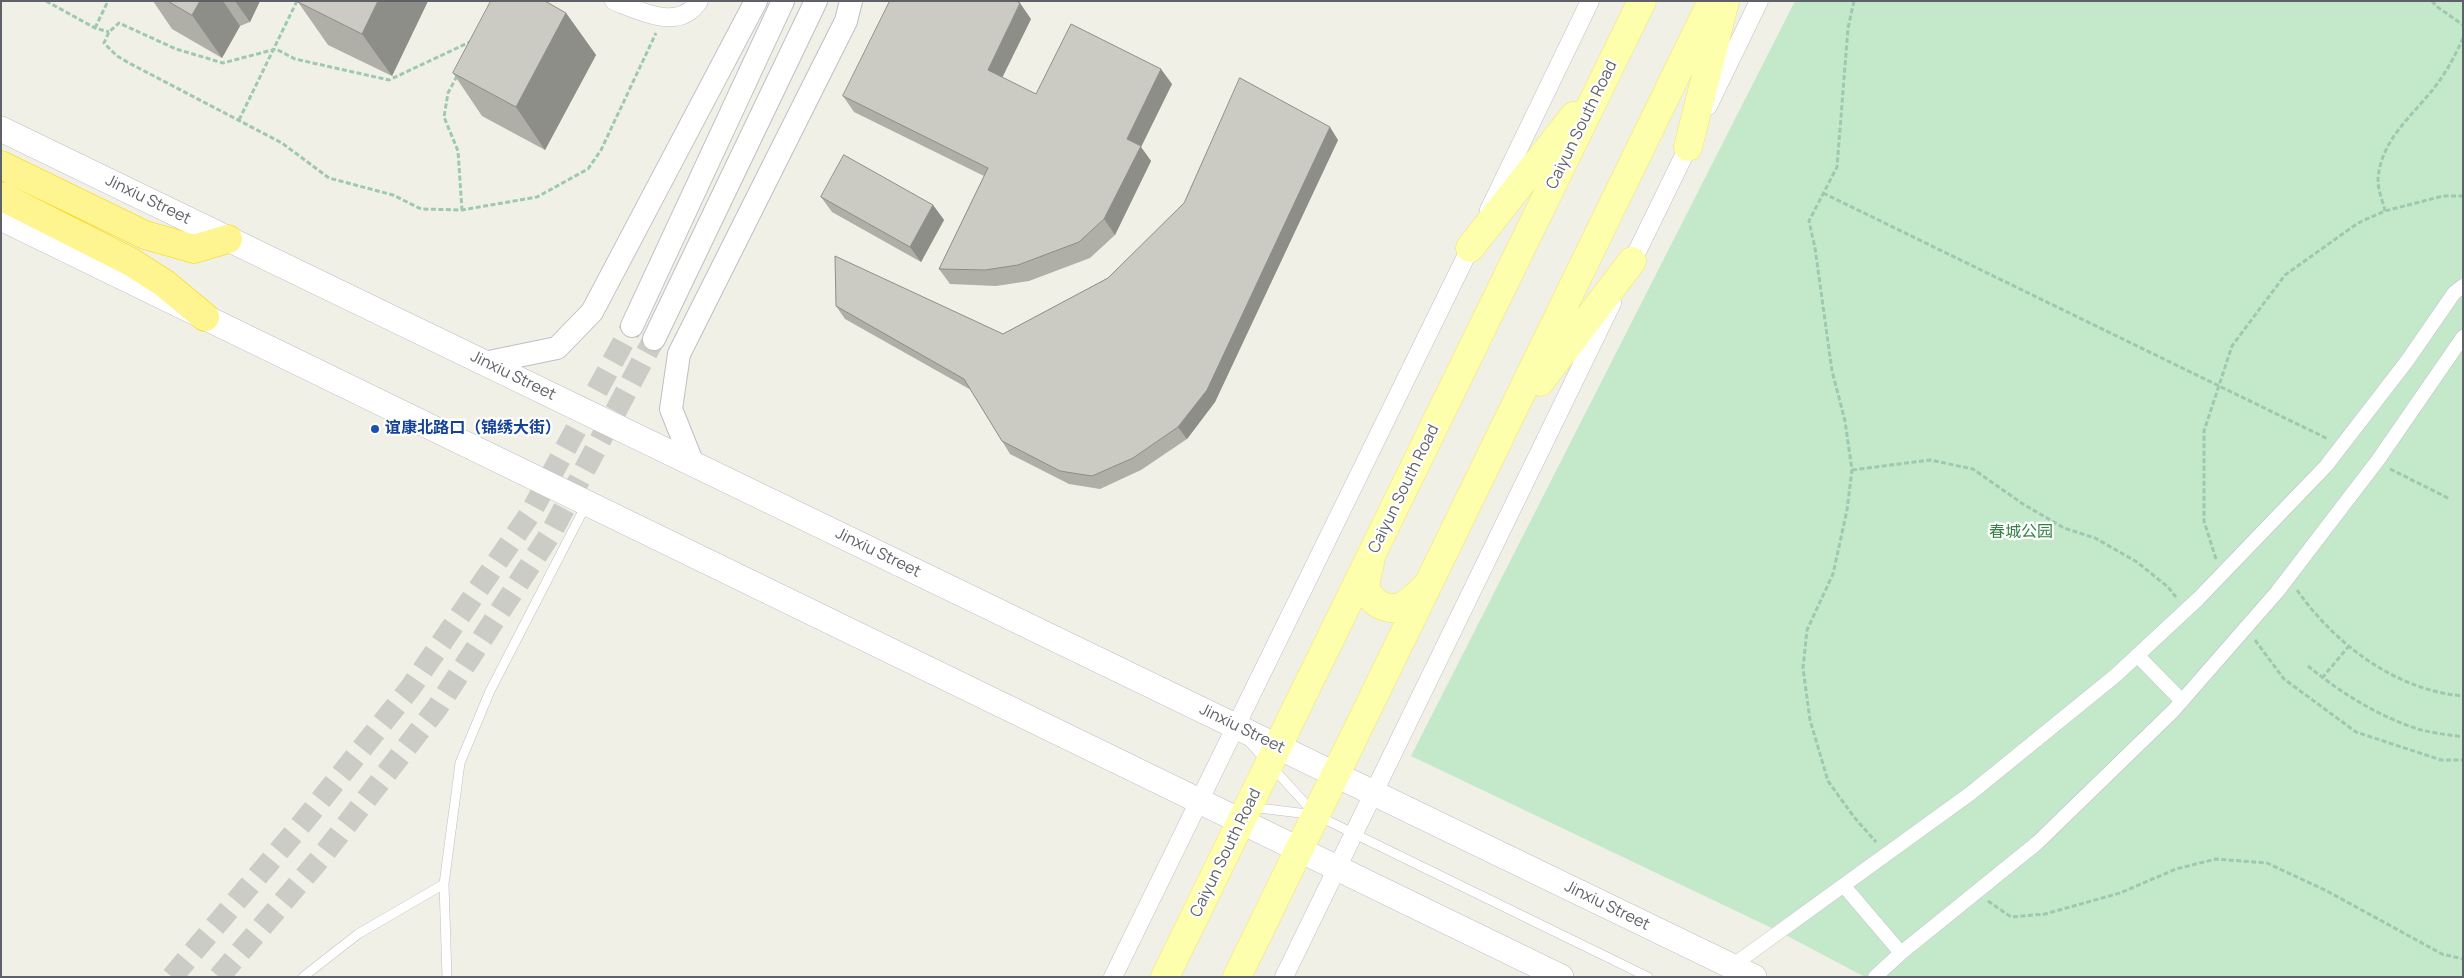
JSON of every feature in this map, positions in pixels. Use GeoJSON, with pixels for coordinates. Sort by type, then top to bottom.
{"type":"FeatureCollection","features":[{"type":"Feature","properties":{"kind":"highway"},"geometry":{"type":"LineString","coordinates":[[1,165],[145,235],[194,249],[228,239]]}},
{"type":"Feature","properties":{"kind":"highway"},"geometry":{"type":"LineString","coordinates":[[1,196],[131,262],[164,283],[205,317]]}},
{"type":"Feature","properties":{"kind":"main road","name":"Caiyun South Road"},"geometry":{"type":"LineString","coordinates":[[1165,977],[1239,810],[1274,756],[1642,1]]}},
{"type":"Feature","properties":{"kind":"main road"},"geometry":{"type":"LineString","coordinates":[[1237,977],[1712,1]]}},
{"type":"Feature","properties":{"kind":"main road"},"geometry":{"type":"LineString","coordinates":[[1688,147],[1725,1]]}},
{"type":"Feature","properties":{"kind":"main road"},"geometry":{"type":"LineString","coordinates":[[1470,248],[1607,73]]}},
{"type":"Feature","properties":{"kind":"main road","name":"Jinxiu Street"},"geometry":{"type":"LineString","coordinates":[[1,129],[1236,726],[1274,756],[1335,774],[1743,972]]}},
{"type":"Feature","properties":{"kind":"main road"},"geometry":{"type":"LineString","coordinates":[[1,218],[1199,802],[1239,810],[1298,850],[1561,977]]}},
{"type":"Feature","properties":{"kind":"main road"},"geometry":{"type":"LineString","coordinates":[[1502,431],[1632,261]]}},
{"type":"Feature","properties":{"kind":"main road"},"geometry":{"type":"LineString","coordinates":[[1373,554],[1366,582],[1370,596],[1382,606],[1389,608],[1402,606],[1428,584]]}},
{"type":"Feature","properties":{"kind":"street"},"geometry":{"type":"LineString","coordinates":[[614,1],[662,18],[682,16],[699,1]]}},
{"type":"Feature","properties":{"kind":"street"},"geometry":{"type":"LineString","coordinates":[[484,363],[556,348],[592,312],[756,1]]}},
{"type":"Feature","properties":{"kind":"street"},"geometry":{"type":"LineString","coordinates":[[632,326],[783,1]]}},
{"type":"Feature","properties":{"kind":"street"},"geometry":{"type":"LineString","coordinates":[[654,339],[816,1]]}},
{"type":"Feature","properties":{"kind":"street"},"geometry":{"type":"LineString","coordinates":[[693,464],[671,409],[679,354],[846,21],[851,1]]}},
{"type":"Feature","properties":{"kind":"street"},"geometry":{"type":"LineString","coordinates":[[1284,977],[1759,1]]}},
{"type":"Feature","properties":{"kind":"street"},"geometry":{"type":"LineString","coordinates":[[1114,977],[1470,248],[1587,2]]}},
{"type":"Feature","properties":{"kind":"street"},"geometry":{"type":"LineString","coordinates":[[1743,972],[1778,931],[1888,855],[1971,793],[2137,656],[2186,610],[2326,466],[2454,293],[2463,286]]}},
{"type":"Feature","properties":{"kind":"street"},"geometry":{"type":"LineString","coordinates":[[1875,977],[1901,952],[2036,843],[2182,701],[2288,577],[2376,463],[2463,337]]}},
{"type":"Feature","properties":{"kind":"street"},"geometry":{"type":"LineString","coordinates":[[2137,656],[2182,701]]}},
{"type":"Feature","properties":{"kind":"street"},"geometry":{"type":"LineString","coordinates":[[1844,886],[1901,952]]}},
{"type":"Feature","properties":{"kind":"lane"},"geometry":{"type":"LineString","coordinates":[[447,977],[444,884],[460,763],[490,692],[587,503]]}},
{"type":"Feature","properties":{"kind":"lane"},"geometry":{"type":"LineString","coordinates":[[1274,756],[1316,815]]}},
{"type":"Feature","properties":{"kind":"lane"},"geometry":{"type":"LineString","coordinates":[[1239,810],[1316,815],[1648,977]]}},
{"type":"Feature","properties":{"kind":"lane"},"geometry":{"type":"LineString","coordinates":[[303,977],[358,934],[444,884]]}},
{"type":"Feature","properties":{"kind":"path"},"geometry":{"type":"LineString","coordinates":[[46,1],[95,28],[109,32]]}},
{"type":"Feature","properties":{"kind":"path"},"geometry":{"type":"LineString","coordinates":[[95,28],[108,1]]}},
{"type":"Feature","properties":{"kind":"path"},"geometry":{"type":"LineString","coordinates":[[239,120],[297,1]]}},
{"type":"Feature","properties":{"kind":"path"},"geometry":{"type":"LineString","coordinates":[[1854,1],[1848,28],[1836,167],[1809,221],[1815,248],[1832,372],[1845,421],[1852,470],[1847,510],[1833,574],[1807,630],[1803,668],[1810,720],[1828,781],[1854,817],[1888,855]]}},
{"type":"Feature","properties":{"kind":"path"},"geometry":{"type":"LineString","coordinates":[[2432,1],[2436,6],[2463,25]]}},
{"type":"Feature","properties":{"kind":"path"},"geometry":{"type":"LineString","coordinates":[[470,49],[474,41],[464,43],[389,80],[295,59],[276,49],[223,63],[176,49],[119,23],[109,32],[104,42],[117,56],[282,144],[329,178],[393,195],[421,209],[462,210],[537,197],[588,169],[601,150],[662,18]]}},
{"type":"Feature","properties":{"kind":"path"},"geometry":{"type":"LineString","coordinates":[[2385,211],[2378,181],[2386,148],[2455,57],[2463,38]]}},
{"type":"Feature","properties":{"kind":"path"},"geometry":{"type":"LineString","coordinates":[[461,67],[448,93],[444,117],[458,151],[462,210]]}},
{"type":"Feature","properties":{"kind":"path"},"geometry":{"type":"LineString","coordinates":[[1823,193],[2342,446]]}},
{"type":"Feature","properties":{"kind":"path"},"geometry":{"type":"LineString","coordinates":[[2221,575],[2204,521],[2204,432],[2232,346],[2285,274],[2358,223],[2385,211],[2443,196],[2463,196]]}},
{"type":"Feature","properties":{"kind":"path"},"geometry":{"type":"LineString","coordinates":[[1852,470],[1930,460],[1974,469],[2023,504],[2064,528],[2095,538],[2137,562],[2168,587],[2186,610]]}},
{"type":"Feature","properties":{"kind":"path"},"geometry":{"type":"LineString","coordinates":[[2376,463],[2450,499]]}},
{"type":"Feature","properties":{"kind":"path"},"geometry":{"type":"LineString","coordinates":[[2288,577],[2332,632],[2390,674],[2427,690],[2463,696]]}},
{"type":"Feature","properties":{"kind":"path"},"geometry":{"type":"LineString","coordinates":[[2246,627],[2284,679],[2356,732],[2441,760],[2463,760]]}},
{"type":"Feature","properties":{"kind":"path"},"geometry":{"type":"LineString","coordinates":[[2322,678],[2349,646]]}},
{"type":"Feature","properties":{"kind":"path"},"geometry":{"type":"LineString","coordinates":[[2308,666],[2336,689],[2389,716],[2421,730],[2463,737]]}},
{"type":"Feature","properties":{"kind":"path"},"geometry":{"type":"LineString","coordinates":[[1976,893],[2012,917],[2045,914],[2120,893],[2176,869],[2216,859],[2267,863],[2327,891],[2442,954],[2463,959]]}},
{"type":"Feature","properties":{"kind":"green space","name":"春城公园"},"geometry":{"type":"Polygon","coordinates":[[[1795,1],[2463,1],[2463,977],[1865,977],[1778,931],[1411,756],[1795,1]]]}},
{"type":"Feature","properties":{"kind":"building"},"geometry":{"type":"Polygon","coordinates":[[[168,1],[200,1],[192,15],[168,1]]]}},
{"type":"Feature","properties":{"kind":"building"},"geometry":{"type":"Polygon","coordinates":[[[298,1],[378,1],[362,34],[298,1]]]}},
{"type":"Feature","properties":{"kind":"building"},"geometry":{"type":"Polygon","coordinates":[[[491,1],[545,1],[566,13],[516,107],[453,73],[491,1]]]}},
{"type":"Feature","properties":{"kind":"building"},"geometry":{"type":"Polygon","coordinates":[[[890,1],[1016,1],[1020,3],[988,70],[1036,94],[1071,24],[1161,69],[1127,139],[1141,146],[1104,219],[1079,242],[1018,265],[985,270],[939,269],[988,168],[843,96],[890,1]]]}},
{"type":"Feature","properties":{"kind":"building"},"geometry":{"type":"Polygon","coordinates":[[[1240,78],[1330,127],[1207,390],[1178,427],[1133,458],[1092,476],[1060,471],[1002,441],[964,379],[836,306],[835,256],[1003,334],[1108,278],[1184,203],[1240,78]]]}},
{"type":"Feature","properties":{"kind":"building"},"geometry":{"type":"Polygon","coordinates":[[[844,155],[933,205],[910,247],[821,197],[844,155]]]}},
{"type":"Feature","properties":{"kind":"tunnel"},"geometry":{"type":"LineString","coordinates":[[172,977],[300,826],[411,687],[530,514],[632,326]]}},
{"type":"Feature","properties":{"kind":"tunnel"},"geometry":{"type":"LineString","coordinates":[[219,977],[323,855],[437,708],[551,533],[654,339]]}},
{"type":"Feature","properties":{"kind":"place","name":"谊康北路口（锦绣大街）"},"geometry":{"type":"Point","coordinates":[375,429]}}]}
